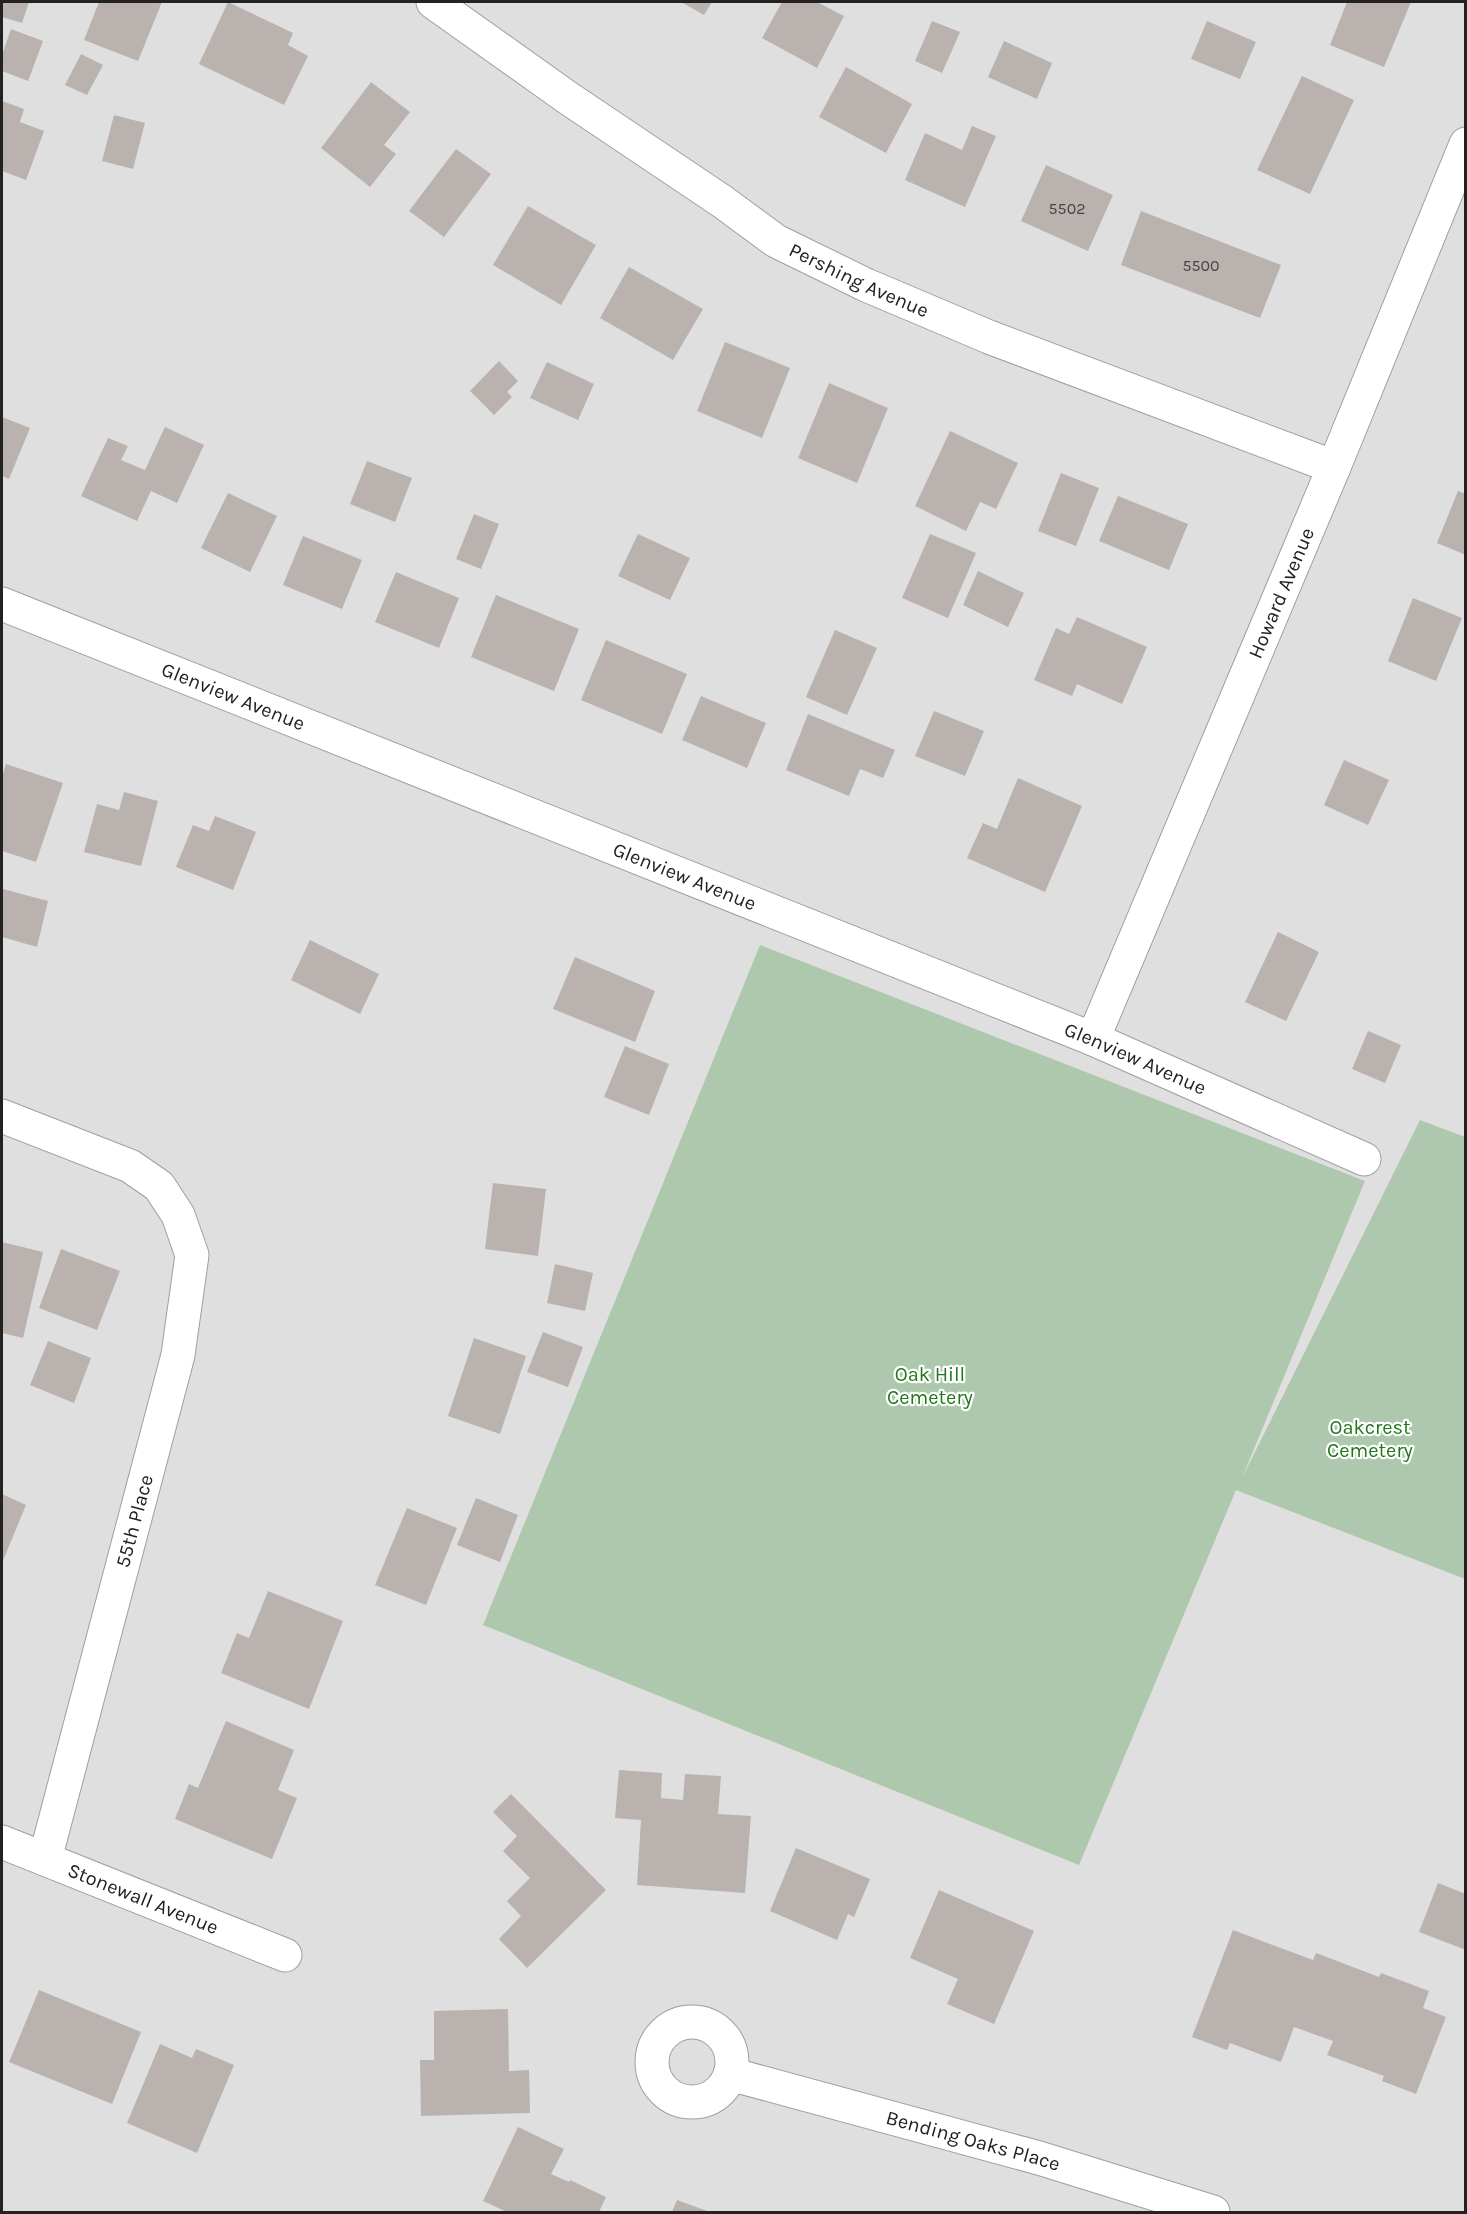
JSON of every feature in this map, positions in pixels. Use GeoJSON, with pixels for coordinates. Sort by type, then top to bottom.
{"type":"FeatureCollection","features":[{"type":"Feature","properties":{"kind":"street","name":"Pershing Avenue"},"geometry":{"type":"LineString","coordinates":[[433,2],[776,241],[866,285],[989,337],[1334,468]]}},
{"type":"Feature","properties":{"kind":"street","name":"Howard Avenue"},"geometry":{"type":"LineString","coordinates":[[1093,1039],[1334,468],[1466,144]]}},
{"type":"Feature","properties":{"kind":"street","name":"Glenview Avenue"},"geometry":{"type":"LineString","coordinates":[[2,604],[1093,1039],[1364,1159]]}},
{"type":"Feature","properties":{"kind":"street","name":"55th Place"},"geometry":{"type":"LineString","coordinates":[[2,1116],[130,1166],[159,1186],[178,1215],[192,1255],[178,1355],[45,1859]]}},
{"type":"Feature","properties":{"kind":"street","name":"Stonewall Avenue"},"geometry":{"type":"LineString","coordinates":[[2,1842],[285,1955]]}},
{"type":"Feature","properties":{"kind":"street","name":"Bending Oaks Place"},"geometry":{"type":"LineString","coordinates":[[730,2074],[1039,2158],[1213,2212]]}},
{"type":"Feature","properties":{"kind":"shaded area"},"geometry":{"type":"Polygon","coordinates":[[[2,2],[1465,2],[1465,2212],[2,2212],[2,2]]]}},
{"type":"Feature","properties":{"kind":"green space","name":"Oak Hill Cemetery"},"geometry":{"type":"Polygon","coordinates":[[[760,945],[1365,1181],[1242,1478],[1420,1120],[1465,1137],[1465,1579],[1236,1490],[1079,1865],[483,1625],[760,945]]]}},
{"type":"Feature","properties":{"kind":"building"},"geometry":{"type":"Polygon","coordinates":[[[2,2],[29,2],[22,23],[2,17],[2,2]]]}},
{"type":"Feature","properties":{"kind":"building"},"geometry":{"type":"Polygon","coordinates":[[[99,2],[162,2],[138,61],[84,40],[99,2]]]}},
{"type":"Feature","properties":{"kind":"building"},"geometry":{"type":"Polygon","coordinates":[[[228,2],[293,33],[288,45],[308,56],[284,105],[199,64],[228,2]]]}},
{"type":"Feature","properties":{"kind":"building"},"geometry":{"type":"Polygon","coordinates":[[[681,2],[712,2],[704,15],[681,2]]]}},
{"type":"Feature","properties":{"kind":"building"},"geometry":{"type":"Polygon","coordinates":[[[782,2],[817,2],[844,16],[817,68],[762,38],[782,2]]]}},
{"type":"Feature","properties":{"kind":"building"},"geometry":{"type":"Polygon","coordinates":[[[1347,2],[1411,2],[1384,67],[1330,45],[1347,2]]]}},
{"type":"Feature","properties":{"kind":"building"},"geometry":{"type":"Polygon","coordinates":[[[932,21],[960,32],[942,73],[915,61],[932,21]]]}},
{"type":"Feature","properties":{"kind":"building"},"geometry":{"type":"Polygon","coordinates":[[[1207,21],[1256,42],[1240,79],[1191,59],[1207,21]]]}},
{"type":"Feature","properties":{"kind":"building"},"geometry":{"type":"Polygon","coordinates":[[[11,29],[43,41],[28,81],[2,71],[2,55],[11,29]]]}},
{"type":"Feature","properties":{"kind":"building"},"geometry":{"type":"Polygon","coordinates":[[[1004,41],[1052,63],[1037,99],[988,77],[1004,41]]]}},
{"type":"Feature","properties":{"kind":"building"},"geometry":{"type":"Polygon","coordinates":[[[81,54],[103,65],[87,95],[65,85],[81,54]]]}},
{"type":"Feature","properties":{"kind":"building"},"geometry":{"type":"Polygon","coordinates":[[[846,67],[912,104],[886,153],[819,117],[846,67]]]}},
{"type":"Feature","properties":{"kind":"building"},"geometry":{"type":"Polygon","coordinates":[[[1302,76],[1354,100],[1310,194],[1257,170],[1302,76]]]}},
{"type":"Feature","properties":{"kind":"building"},"geometry":{"type":"Polygon","coordinates":[[[371,82],[410,112],[384,145],[396,154],[370,187],[321,148],[371,82]]]}},
{"type":"Feature","properties":{"kind":"building"},"geometry":{"type":"Polygon","coordinates":[[[2,101],[24,109],[20,122],[44,131],[26,180],[2,171],[2,101]]]}},
{"type":"Feature","properties":{"kind":"building"},"geometry":{"type":"Polygon","coordinates":[[[114,115],[145,123],[133,169],[102,161],[114,115]]]}},
{"type":"Feature","properties":{"kind":"building"},"geometry":{"type":"Polygon","coordinates":[[[972,126],[996,136],[965,207],[905,180],[925,133],[962,150],[972,126]]]}},
{"type":"Feature","properties":{"kind":"building"},"geometry":{"type":"Polygon","coordinates":[[[456,149],[491,174],[444,237],[409,211],[456,149]]]}},
{"type":"Feature","properties":{"kind":"building"},"geometry":{"type":"Polygon","coordinates":[[[1046,165],[1113,195],[1088,251],[1021,221],[1046,165]]]}},
{"type":"Feature","properties":{"kind":"building"},"geometry":{"type":"Polygon","coordinates":[[[528,206],[596,245],[561,305],[493,265],[528,206]]]}},
{"type":"Feature","properties":{"kind":"building"},"geometry":{"type":"Polygon","coordinates":[[[1141,211],[1281,265],[1260,318],[1121,265],[1141,211]]]}},
{"type":"Feature","properties":{"kind":"building"},"geometry":{"type":"Polygon","coordinates":[[[629,267],[703,309],[673,360],[600,318],[629,267]]]}},
{"type":"Feature","properties":{"kind":"building"},"geometry":{"type":"Polygon","coordinates":[[[725,342],[790,368],[762,438],[697,411],[725,342]]]}},
{"type":"Feature","properties":{"kind":"building"},"geometry":{"type":"Polygon","coordinates":[[[499,361],[518,381],[507,392],[512,397],[494,415],[470,391],[499,361]]]}},
{"type":"Feature","properties":{"kind":"building"},"geometry":{"type":"Polygon","coordinates":[[[547,362],[594,384],[578,420],[530,398],[547,362]]]}},
{"type":"Feature","properties":{"kind":"building"},"geometry":{"type":"Polygon","coordinates":[[[829,383],[888,408],[857,483],[798,458],[829,383]]]}},
{"type":"Feature","properties":{"kind":"building"},"geometry":{"type":"Polygon","coordinates":[[[2,417],[30,428],[9,479],[2,476],[2,417]]]}},
{"type":"Feature","properties":{"kind":"building"},"geometry":{"type":"Polygon","coordinates":[[[165,427],[204,445],[177,503],[151,491],[137,521],[81,496],[108,438],[128,446],[121,460],[145,470],[165,427]]]}},
{"type":"Feature","properties":{"kind":"building"},"geometry":{"type":"Polygon","coordinates":[[[950,431],[1018,463],[996,509],[980,502],[966,531],[915,506],[950,431]]]}},
{"type":"Feature","properties":{"kind":"building"},"geometry":{"type":"Polygon","coordinates":[[[367,461],[412,478],[395,522],[350,504],[367,461]]]}},
{"type":"Feature","properties":{"kind":"building"},"geometry":{"type":"Polygon","coordinates":[[[1061,473],[1099,488],[1076,546],[1038,531],[1061,473]]]}},
{"type":"Feature","properties":{"kind":"building"},"geometry":{"type":"Polygon","coordinates":[[[1458,491],[1466,494],[1466,555],[1437,543],[1458,491]]]}},
{"type":"Feature","properties":{"kind":"building"},"geometry":{"type":"Polygon","coordinates":[[[228,493],[277,516],[250,572],[201,548],[228,493]]]}},
{"type":"Feature","properties":{"kind":"building"},"geometry":{"type":"Polygon","coordinates":[[[1118,496],[1188,524],[1169,570],[1099,541],[1118,496]]]}},
{"type":"Feature","properties":{"kind":"building"},"geometry":{"type":"Polygon","coordinates":[[[474,514],[499,524],[481,569],[456,559],[474,514]]]}},
{"type":"Feature","properties":{"kind":"building"},"geometry":{"type":"Polygon","coordinates":[[[638,534],[690,558],[670,600],[618,576],[638,534]]]}},
{"type":"Feature","properties":{"kind":"building"},"geometry":{"type":"Polygon","coordinates":[[[930,534],[976,553],[948,618],[902,598],[930,534]]]}},
{"type":"Feature","properties":{"kind":"building"},"geometry":{"type":"Polygon","coordinates":[[[303,536],[362,560],[342,609],[283,585],[303,536]]]}},
{"type":"Feature","properties":{"kind":"building"},"geometry":{"type":"Polygon","coordinates":[[[978,571],[1024,593],[1008,627],[963,605],[978,571]]]}},
{"type":"Feature","properties":{"kind":"building"},"geometry":{"type":"Polygon","coordinates":[[[396,572],[459,598],[439,648],[375,622],[396,572]]]}},
{"type":"Feature","properties":{"kind":"building"},"geometry":{"type":"Polygon","coordinates":[[[496,595],[579,629],[554,691],[471,657],[496,595]]]}},
{"type":"Feature","properties":{"kind":"building"},"geometry":{"type":"Polygon","coordinates":[[[1413,598],[1462,618],[1436,681],[1388,661],[1413,598]]]}},
{"type":"Feature","properties":{"kind":"building"},"geometry":{"type":"Polygon","coordinates":[[[1077,617],[1147,647],[1122,704],[1077,684],[1072,696],[1034,680],[1056,628],[1069,634],[1077,617]]]}},
{"type":"Feature","properties":{"kind":"building"},"geometry":{"type":"Polygon","coordinates":[[[835,630],[877,648],[847,715],[806,697],[835,630]]]}},
{"type":"Feature","properties":{"kind":"building"},"geometry":{"type":"Polygon","coordinates":[[[606,640],[687,674],[662,734],[581,700],[606,640]]]}},
{"type":"Feature","properties":{"kind":"building"},"geometry":{"type":"Polygon","coordinates":[[[701,696],[766,723],[747,768],[682,740],[701,696]]]}},
{"type":"Feature","properties":{"kind":"building"},"geometry":{"type":"Polygon","coordinates":[[[934,711],[984,731],[965,776],[915,756],[934,711]]]}},
{"type":"Feature","properties":{"kind":"building"},"geometry":{"type":"Polygon","coordinates":[[[808,714],[895,750],[883,778],[860,769],[849,796],[786,770],[808,714]]]}},
{"type":"Feature","properties":{"kind":"building"},"geometry":{"type":"Polygon","coordinates":[[[1344,760],[1389,780],[1368,825],[1324,805],[1344,760]]]}},
{"type":"Feature","properties":{"kind":"building"},"geometry":{"type":"Polygon","coordinates":[[[6,764],[63,783],[36,862],[2,851],[2,777],[6,764]]]}},
{"type":"Feature","properties":{"kind":"building"},"geometry":{"type":"Polygon","coordinates":[[[1018,778],[1082,806],[1045,892],[967,858],[983,823],[997,829],[1018,778]]]}},
{"type":"Feature","properties":{"kind":"building"},"geometry":{"type":"Polygon","coordinates":[[[124,792],[158,801],[141,866],[84,852],[97,804],[119,810],[124,792]]]}},
{"type":"Feature","properties":{"kind":"building"},"geometry":{"type":"Polygon","coordinates":[[[215,816],[256,832],[233,890],[176,867],[193,825],[209,831],[215,816]]]}},
{"type":"Feature","properties":{"kind":"building"},"geometry":{"type":"Polygon","coordinates":[[[3,889],[48,901],[37,947],[2,937],[3,889]]]}},
{"type":"Feature","properties":{"kind":"building"},"geometry":{"type":"Polygon","coordinates":[[[1278,932],[1319,952],[1286,1021],[1245,1002],[1278,932]]]}},
{"type":"Feature","properties":{"kind":"building"},"geometry":{"type":"Polygon","coordinates":[[[310,940],[379,974],[360,1014],[291,980],[310,940]]]}},
{"type":"Feature","properties":{"kind":"building"},"geometry":{"type":"Polygon","coordinates":[[[575,957],[655,991],[635,1042],[553,1009],[575,957]]]}},
{"type":"Feature","properties":{"kind":"building"},"geometry":{"type":"Polygon","coordinates":[[[1368,1031],[1401,1045],[1385,1083],[1352,1069],[1368,1031]]]}},
{"type":"Feature","properties":{"kind":"building"},"geometry":{"type":"Polygon","coordinates":[[[625,1046],[669,1064],[649,1115],[604,1097],[625,1046]]]}},
{"type":"Feature","properties":{"kind":"building"},"geometry":{"type":"Polygon","coordinates":[[[493,1183],[546,1189],[538,1256],[485,1249],[493,1183]]]}},
{"type":"Feature","properties":{"kind":"building"},"geometry":{"type":"Polygon","coordinates":[[[2,1242],[43,1252],[23,1338],[2,1333],[2,1242]]]}},
{"type":"Feature","properties":{"kind":"building"},"geometry":{"type":"Polygon","coordinates":[[[61,1249],[120,1271],[97,1330],[39,1308],[61,1249]]]}},
{"type":"Feature","properties":{"kind":"building"},"geometry":{"type":"Polygon","coordinates":[[[555,1264],[593,1273],[585,1311],[547,1303],[555,1264]]]}},
{"type":"Feature","properties":{"kind":"building"},"geometry":{"type":"Polygon","coordinates":[[[543,1332],[583,1347],[568,1387],[527,1372],[543,1332]]]}},
{"type":"Feature","properties":{"kind":"building"},"geometry":{"type":"Polygon","coordinates":[[[474,1338],[526,1356],[500,1434],[448,1416],[474,1338]]]}},
{"type":"Feature","properties":{"kind":"building"},"geometry":{"type":"Polygon","coordinates":[[[48,1341],[91,1358],[74,1403],[30,1385],[48,1341]]]}},
{"type":"Feature","properties":{"kind":"building"},"geometry":{"type":"Polygon","coordinates":[[[2,1494],[26,1505],[2,1563],[2,1494]]]}},
{"type":"Feature","properties":{"kind":"building"},"geometry":{"type":"Polygon","coordinates":[[[476,1498],[518,1515],[500,1562],[457,1545],[476,1498]]]}},
{"type":"Feature","properties":{"kind":"building"},"geometry":{"type":"Polygon","coordinates":[[[407,1508],[457,1528],[426,1605],[375,1585],[407,1508]]]}},
{"type":"Feature","properties":{"kind":"building"},"geometry":{"type":"Polygon","coordinates":[[[268,1591],[343,1621],[309,1709],[221,1673],[237,1633],[249,1638],[268,1591]]]}},
{"type":"Feature","properties":{"kind":"building"},"geometry":{"type":"Polygon","coordinates":[[[226,1721],[294,1750],[278,1790],[297,1798],[272,1859],[175,1819],[189,1784],[198,1788],[226,1721]]]}},
{"type":"Feature","properties":{"kind":"building"},"geometry":{"type":"Polygon","coordinates":[[[619,1770],[662,1773],[661,1798],[683,1800],[685,1774],[721,1776],[718,1814],[751,1816],[745,1893],[637,1885],[641,1820],[615,1818],[619,1770]]]}},
{"type":"Feature","properties":{"kind":"building"},"geometry":{"type":"Polygon","coordinates":[[[511,1794],[606,1890],[527,1968],[499,1939],[521,1916],[507,1901],[530,1878],[503,1851],[517,1836],[493,1812],[511,1794]]]}},
{"type":"Feature","properties":{"kind":"building"},"geometry":{"type":"Polygon","coordinates":[[[796,1848],[870,1879],[854,1917],[848,1914],[837,1940],[770,1911],[796,1848]]]}},
{"type":"Feature","properties":{"kind":"building"},"geometry":{"type":"Polygon","coordinates":[[[1438,1883],[1466,1894],[1466,1950],[1419,1932],[1438,1883]]]}},
{"type":"Feature","properties":{"kind":"building"},"geometry":{"type":"Polygon","coordinates":[[[939,1890],[1034,1931],[994,2024],[947,2004],[958,1979],[910,1958],[939,1890]]]}},
{"type":"Feature","properties":{"kind":"building"},"geometry":{"type":"Polygon","coordinates":[[[1233,1930],[1313,1960],[1316,1953],[1379,1977],[1381,1973],[1429,1991],[1423,2008],[1446,2017],[1416,2094],[1382,2081],[1384,2076],[1327,2055],[1333,2041],[1294,2027],[1281,2062],[1230,2043],[1227,2050],[1192,2037],[1233,1930]]]}},
{"type":"Feature","properties":{"kind":"building"},"geometry":{"type":"Polygon","coordinates":[[[39,1990],[141,2032],[112,2104],[9,2062],[39,1990]]]}},
{"type":"Feature","properties":{"kind":"building"},"geometry":{"type":"Polygon","coordinates":[[[508,2009],[509,2071],[529,2070],[530,2113],[421,2116],[420,2060],[434,2060],[434,2011],[508,2009]]]}},
{"type":"Feature","properties":{"kind":"building"},"geometry":{"type":"Polygon","coordinates":[[[160,2044],[192,2058],[196,2049],[234,2065],[197,2153],[127,2123],[160,2044]]]}},
{"type":"Feature","properties":{"kind":"building"},"geometry":{"type":"Polygon","coordinates":[[[518,2127],[564,2149],[551,2174],[606,2197],[599,2212],[507,2212],[483,2201],[518,2127]]]}},
{"type":"Feature","properties":{"kind":"building"},"geometry":{"type":"Polygon","coordinates":[[[677,2200],[710,2212],[672,2212],[677,2200]]]}},
{"type":"Feature","properties":{"kind":"park label","name":"Oakcrest Cemetery"},"geometry":{"type":"Point","coordinates":[1370,1438]}}]}
